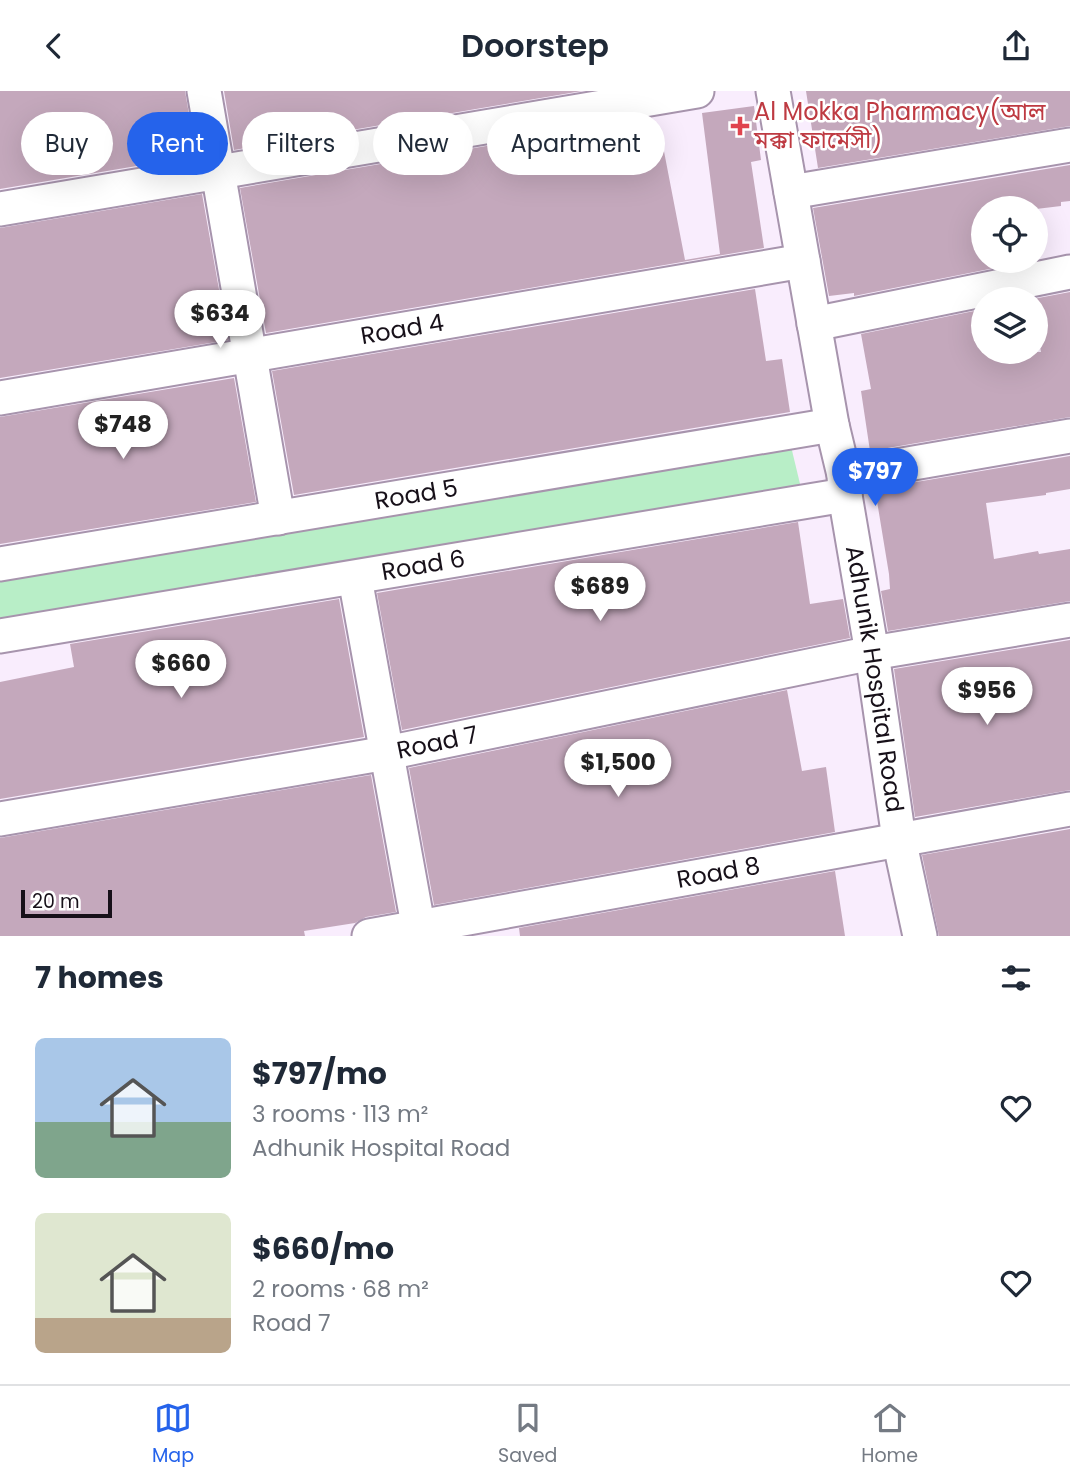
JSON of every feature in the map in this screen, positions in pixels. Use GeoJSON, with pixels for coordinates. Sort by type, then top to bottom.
{"type":"FeatureCollection","features":[{"type":"Feature","properties":{"kind":"street"},"geometry":{"type":"LineString","coordinates":[[204,91],[207,112]]}},
{"type":"Feature","properties":{"kind":"street"},"geometry":{"type":"LineString","coordinates":[[228,170],[697,91]]}},
{"type":"Feature","properties":{"kind":"street","name":"Adhunik Hospital Road"},"geometry":{"type":"LineString","coordinates":[[774,91],[832,425],[845,485],[899,839],[920,936]]}},
{"type":"Feature","properties":{"kind":"street"},"geometry":{"type":"LineString","coordinates":[[791,192],[1070,145]]}},
{"type":"Feature","properties":{"kind":"street"},"geometry":{"type":"LineString","coordinates":[[0,209],[198,175]]}},
{"type":"Feature","properties":{"kind":"street"},"geometry":{"type":"LineString","coordinates":[[217,175],[278,518]]}},
{"type":"Feature","properties":{"kind":"street","name":"Road 4"},"geometry":{"type":"LineString","coordinates":[[0,398],[803,261]]}},
{"type":"Feature","properties":{"kind":"street"},"geometry":{"type":"LineString","coordinates":[[814,324],[1070,272]]}},
{"type":"Feature","properties":{"kind":"street","name":"Road 5"},"geometry":{"type":"LineString","coordinates":[[0,564],[832,425]]}},
{"type":"Feature","properties":{"kind":"street","name":"Road 6"},"geometry":{"type":"LineString","coordinates":[[0,636],[355,578],[845,485],[1070,436]]}},
{"type":"Feature","properties":{"kind":"street"},"geometry":{"type":"LineString","coordinates":[[355,578],[420,932]]}},
{"type":"Feature","properties":{"kind":"street","name":"Road 7"},"geometry":{"type":"LineString","coordinates":[[0,819],[387,753],[872,653],[1070,620]]}},
{"type":"Feature","properties":{"kind":"street","name":"Road 8"},"geometry":{"type":"LineString","coordinates":[[369,936],[420,932],[899,839],[1070,809]]}},
{"type":"Feature","properties":{"kind":"green space"},"geometry":{"type":"Polygon","coordinates":[[[789,438],[801,488],[0,622],[0,581],[789,438]]]}},
{"type":"Feature","properties":{"kind":"building"},"geometry":{"type":"Polygon","coordinates":[[[0,91],[185,91],[189,112],[127,112],[127,168],[113,170],[113,112],[21,112],[21,175],[83,175],[0,189],[0,91]]]}},
{"type":"Feature","properties":{"kind":"building"},"geometry":{"type":"Polygon","coordinates":[[[224,91],[582,91],[458,112],[373,112],[373,126],[359,129],[359,112],[242,112],[242,149],[234,150],[224,91]]]}},
{"type":"Feature","properties":{"kind":"building"},"geometry":{"type":"Polygon","coordinates":[[[806,91],[1070,91],[1070,126],[818,168],[806,91]]]}},
{"type":"Feature","properties":{"kind":"building"},"geometry":{"type":"Polygon","coordinates":[[[754,106],[761,160],[751,162],[764,248],[266,333],[240,188],[316,175],[359,175],[359,168],[373,165],[373,175],[473,175],[473,148],[487,146],[487,175],[665,175],[665,157],[685,260],[720,254],[702,113],[754,106]]]}},
{"type":"Feature","properties":{"kind":"building"},"geometry":{"type":"Polygon","coordinates":[[[1070,165],[1070,201],[1061,202],[1061,206],[1048,208],[1048,196],[971,196],[971,273],[854,296],[854,293],[829,296],[813,208],[1070,165]]]}},
{"type":"Feature","properties":{"kind":"building"},"geometry":{"type":"Polygon","coordinates":[[[202,194],[228,340],[0,378],[0,228],[202,194]]]}},
{"type":"Feature","properties":{"kind":"building"},"geometry":{"type":"Polygon","coordinates":[[[755,289],[766,361],[782,359],[790,412],[294,495],[272,371],[755,289]]]}},
{"type":"Feature","properties":{"kind":"building"},"geometry":{"type":"Polygon","coordinates":[[[1070,292],[1070,417],[870,451],[861,391],[871,389],[861,334],[971,312],[971,364],[1048,364],[1048,296],[1070,292]]]}},
{"type":"Feature","properties":{"kind":"building"},"geometry":{"type":"Polygon","coordinates":[[[234,378],[256,502],[0,544],[0,417],[234,378]]]}},
{"type":"Feature","properties":{"kind":"building"},"geometry":{"type":"Polygon","coordinates":[[[1070,456],[1070,489],[986,503],[994,559],[1038,551],[1039,554],[1070,549],[1070,601],[888,631],[881,591],[890,589],[889,574],[875,489],[1070,456]]]}},
{"type":"Feature","properties":{"kind":"building"},"geometry":{"type":"Polygon","coordinates":[[[798,522],[810,604],[843,599],[850,638],[402,730],[377,593],[798,522]]]}},
{"type":"Feature","properties":{"kind":"building"},"geometry":{"type":"Polygon","coordinates":[[[339,599],[364,737],[0,799],[0,682],[74,667],[70,644],[339,599]]]}},
{"type":"Feature","properties":{"kind":"building"},"geometry":{"type":"Polygon","coordinates":[[[1070,640],[1070,790],[915,817],[894,669],[1070,640]]]}},
{"type":"Feature","properties":{"kind":"building"},"geometry":{"type":"Polygon","coordinates":[[[787,690],[802,771],[826,767],[835,832],[434,905],[409,768],[787,690]]]}},
{"type":"Feature","properties":{"kind":"building"},"geometry":{"type":"Polygon","coordinates":[[[371,775],[396,912],[366,917],[355,923],[304,931],[305,936],[0,936],[0,838],[371,775]]]}},
{"type":"Feature","properties":{"kind":"building"},"geometry":{"type":"Polygon","coordinates":[[[1070,829],[1070,936],[939,936],[922,855],[1070,829]]]}},
{"type":"Feature","properties":{"kind":"building"},"geometry":{"type":"Polygon","coordinates":[[[835,871],[845,936],[520,936],[519,928],[835,871]]]}},
{"type":"Feature","properties":{"kind":"place","name":"Al Mokka Pharmacy(আল মক্কা ফার্মেসী)"},"geometry":{"type":"Point","coordinates":[740,126]}}]}
